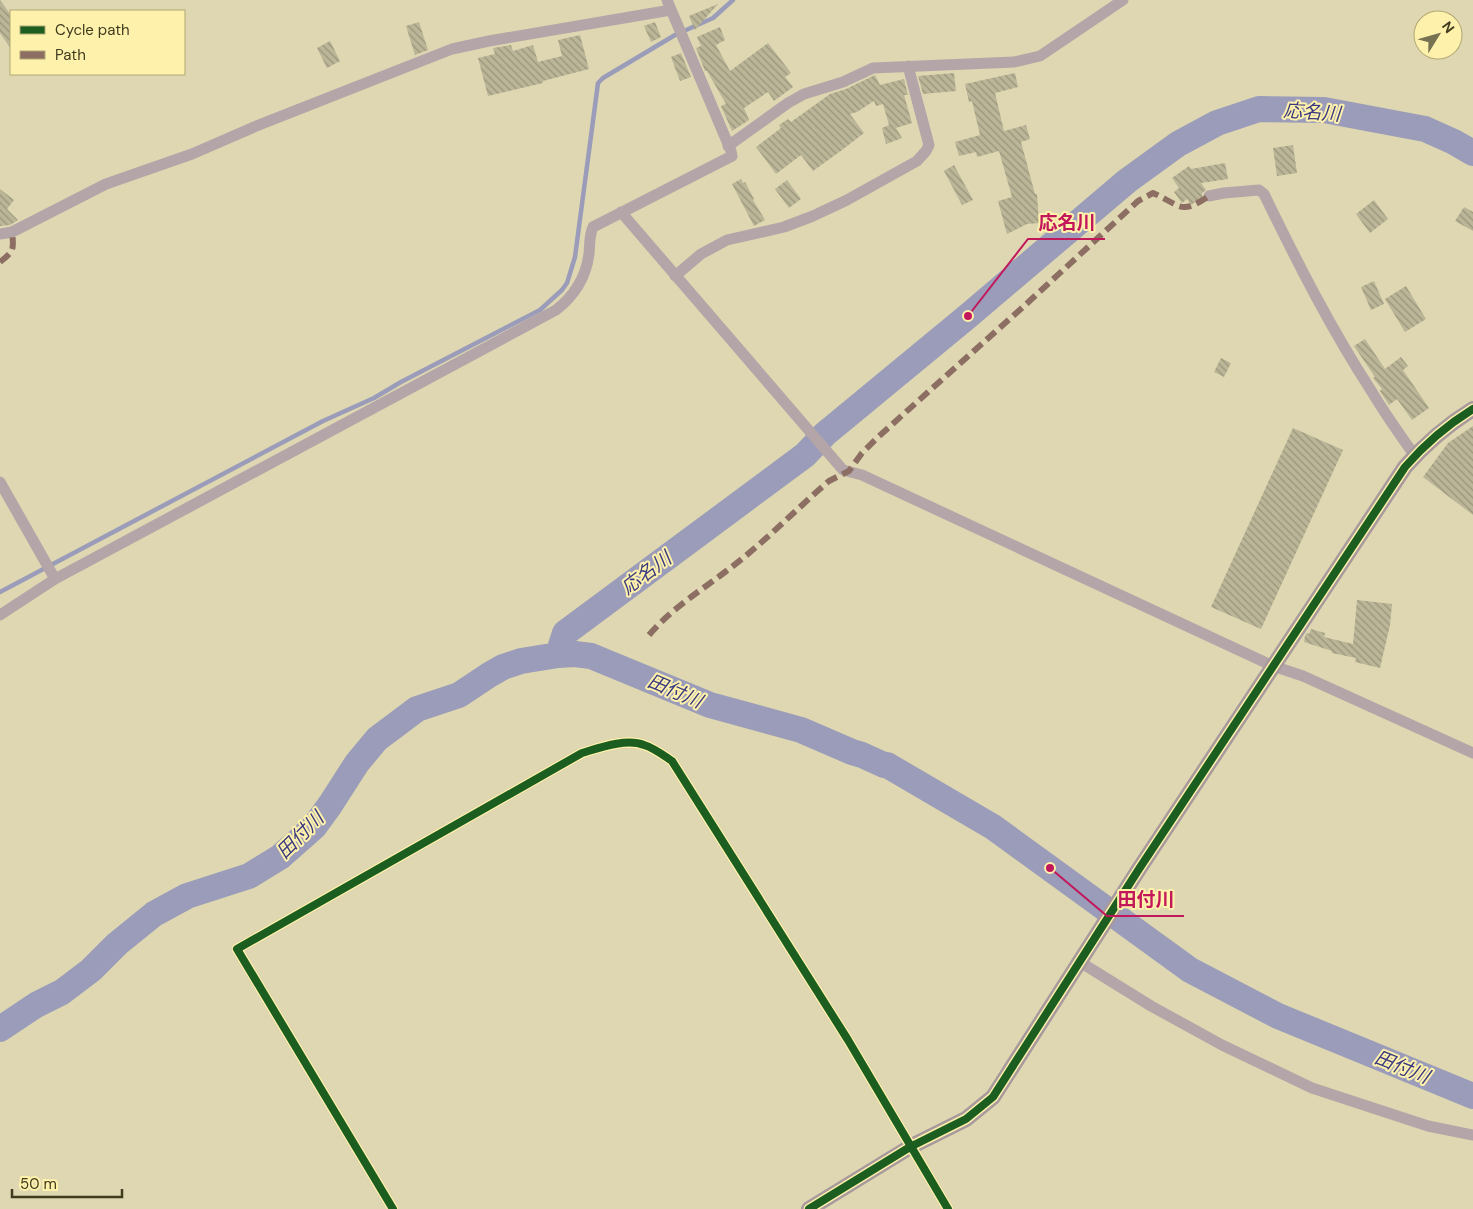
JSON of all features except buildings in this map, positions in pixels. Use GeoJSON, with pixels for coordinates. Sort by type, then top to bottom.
{"type":"FeatureCollection","features":[{"type":"Feature","properties":{"kind":"street"},"geometry":{"type":"LineString","coordinates":[[728,146],[788,103],[804,94],[843,82],[873,68],[1014,62],[1040,56],[1122,0]]}},
{"type":"Feature","properties":{"kind":"street"},"geometry":{"type":"LineString","coordinates":[[0,234],[12,232],[106,184],[192,154],[254,127],[452,49],[669,5],[732,156],[593,227],[582,278],[577,288],[556,310],[55,579],[0,615]]}},
{"type":"Feature","properties":{"kind":"street"},"geometry":{"type":"LineString","coordinates":[[675,276],[702,254],[728,240],[784,227],[813,216],[847,200],[917,161],[926,151],[929,144],[908,66]]}},
{"type":"Feature","properties":{"kind":"street"},"geometry":{"type":"LineString","coordinates":[[1209,196],[1251,190],[1259,190],[1264,194],[1296,260],[1327,316],[1371,392],[1414,456]]}},
{"type":"Feature","properties":{"kind":"street"},"geometry":{"type":"LineString","coordinates":[[621,212],[802,420],[843,470],[862,475],[1273,666],[1303,676],[1473,753]]}},
{"type":"Feature","properties":{"kind":"street"},"geometry":{"type":"LineString","coordinates":[[809,1209],[910,1147],[966,1119],[993,1098],[1139,869],[1339,564],[1405,467],[1414,456],[1452,422],[1473,409]]}},
{"type":"Feature","properties":{"kind":"street"},"geometry":{"type":"LineString","coordinates":[[0,482],[55,579]]}},
{"type":"Feature","properties":{"kind":"street"},"geometry":{"type":"LineString","coordinates":[[393,1209],[237,949],[582,753],[610,744],[642,744],[672,761],[848,1040],[948,1209]]}},
{"type":"Feature","properties":{"kind":"street"},"geometry":{"type":"LineString","coordinates":[[1080,962],[1151,1006],[1222,1045],[1312,1088],[1428,1126],[1473,1135]]}},
{"type":"Feature","properties":{"kind":"waterway"},"geometry":{"type":"LineString","coordinates":[[0,592],[323,421],[374,398],[540,310],[567,283],[575,257],[598,83],[603,78],[675,35],[713,18],[733,0]]}},
{"type":"Feature","properties":{"kind":"waterway","name":"応名川"},"geometry":{"type":"LineString","coordinates":[[558,655],[565,633],[805,455],[825,434],[1127,181],[1178,144],[1217,123],[1259,109],[1324,110],[1425,129],[1473,153]]}},
{"type":"Feature","properties":{"kind":"waterway","name":"田付川"},"geometry":{"type":"LineString","coordinates":[[0,1029],[36,1005],[62,992],[91,970],[117,944],[154,914],[187,896],[249,876],[280,857],[314,827],[357,763],[377,739],[417,709],[459,695],[503,667],[521,661],[575,654],[591,656],[710,705],[801,730],[887,765],[993,827],[1190,970],[1278,1016],[1473,1096]]}},
{"type":"Feature","properties":{"kind":"marked path"},"geometry":{"type":"LineString","coordinates":[[649,635],[676,609],[752,551],[829,481],[849,471],[862,453],[878,437],[1138,201],[1153,193],[1180,207],[1185,207],[1192,206],[1209,196]]}},
{"type":"Feature","properties":{"kind":"marked path"},"geometry":{"type":"LineString","coordinates":[[0,262],[12,250],[12,232]]}},
{"type":"Feature","properties":{"kind":"cycle path"},"geometry":{"type":"LineString","coordinates":[[809,1209],[910,1147],[966,1119],[993,1097],[1139,869],[1405,467],[1437,435],[1473,409]]}},
{"type":"Feature","properties":{"kind":"cycle path"},"geometry":{"type":"LineString","coordinates":[[393,1209],[237,949],[582,753],[621,743],[637,743],[648,746],[672,761],[848,1040],[948,1209]]}},
{"type":"Feature","properties":{"kind":"place","name":"応名川"},"geometry":{"type":"Point","coordinates":[968,316]}},
{"type":"Feature","properties":{"kind":"place","name":"田付川"},"geometry":{"type":"Point","coordinates":[1050,868]}}]}
